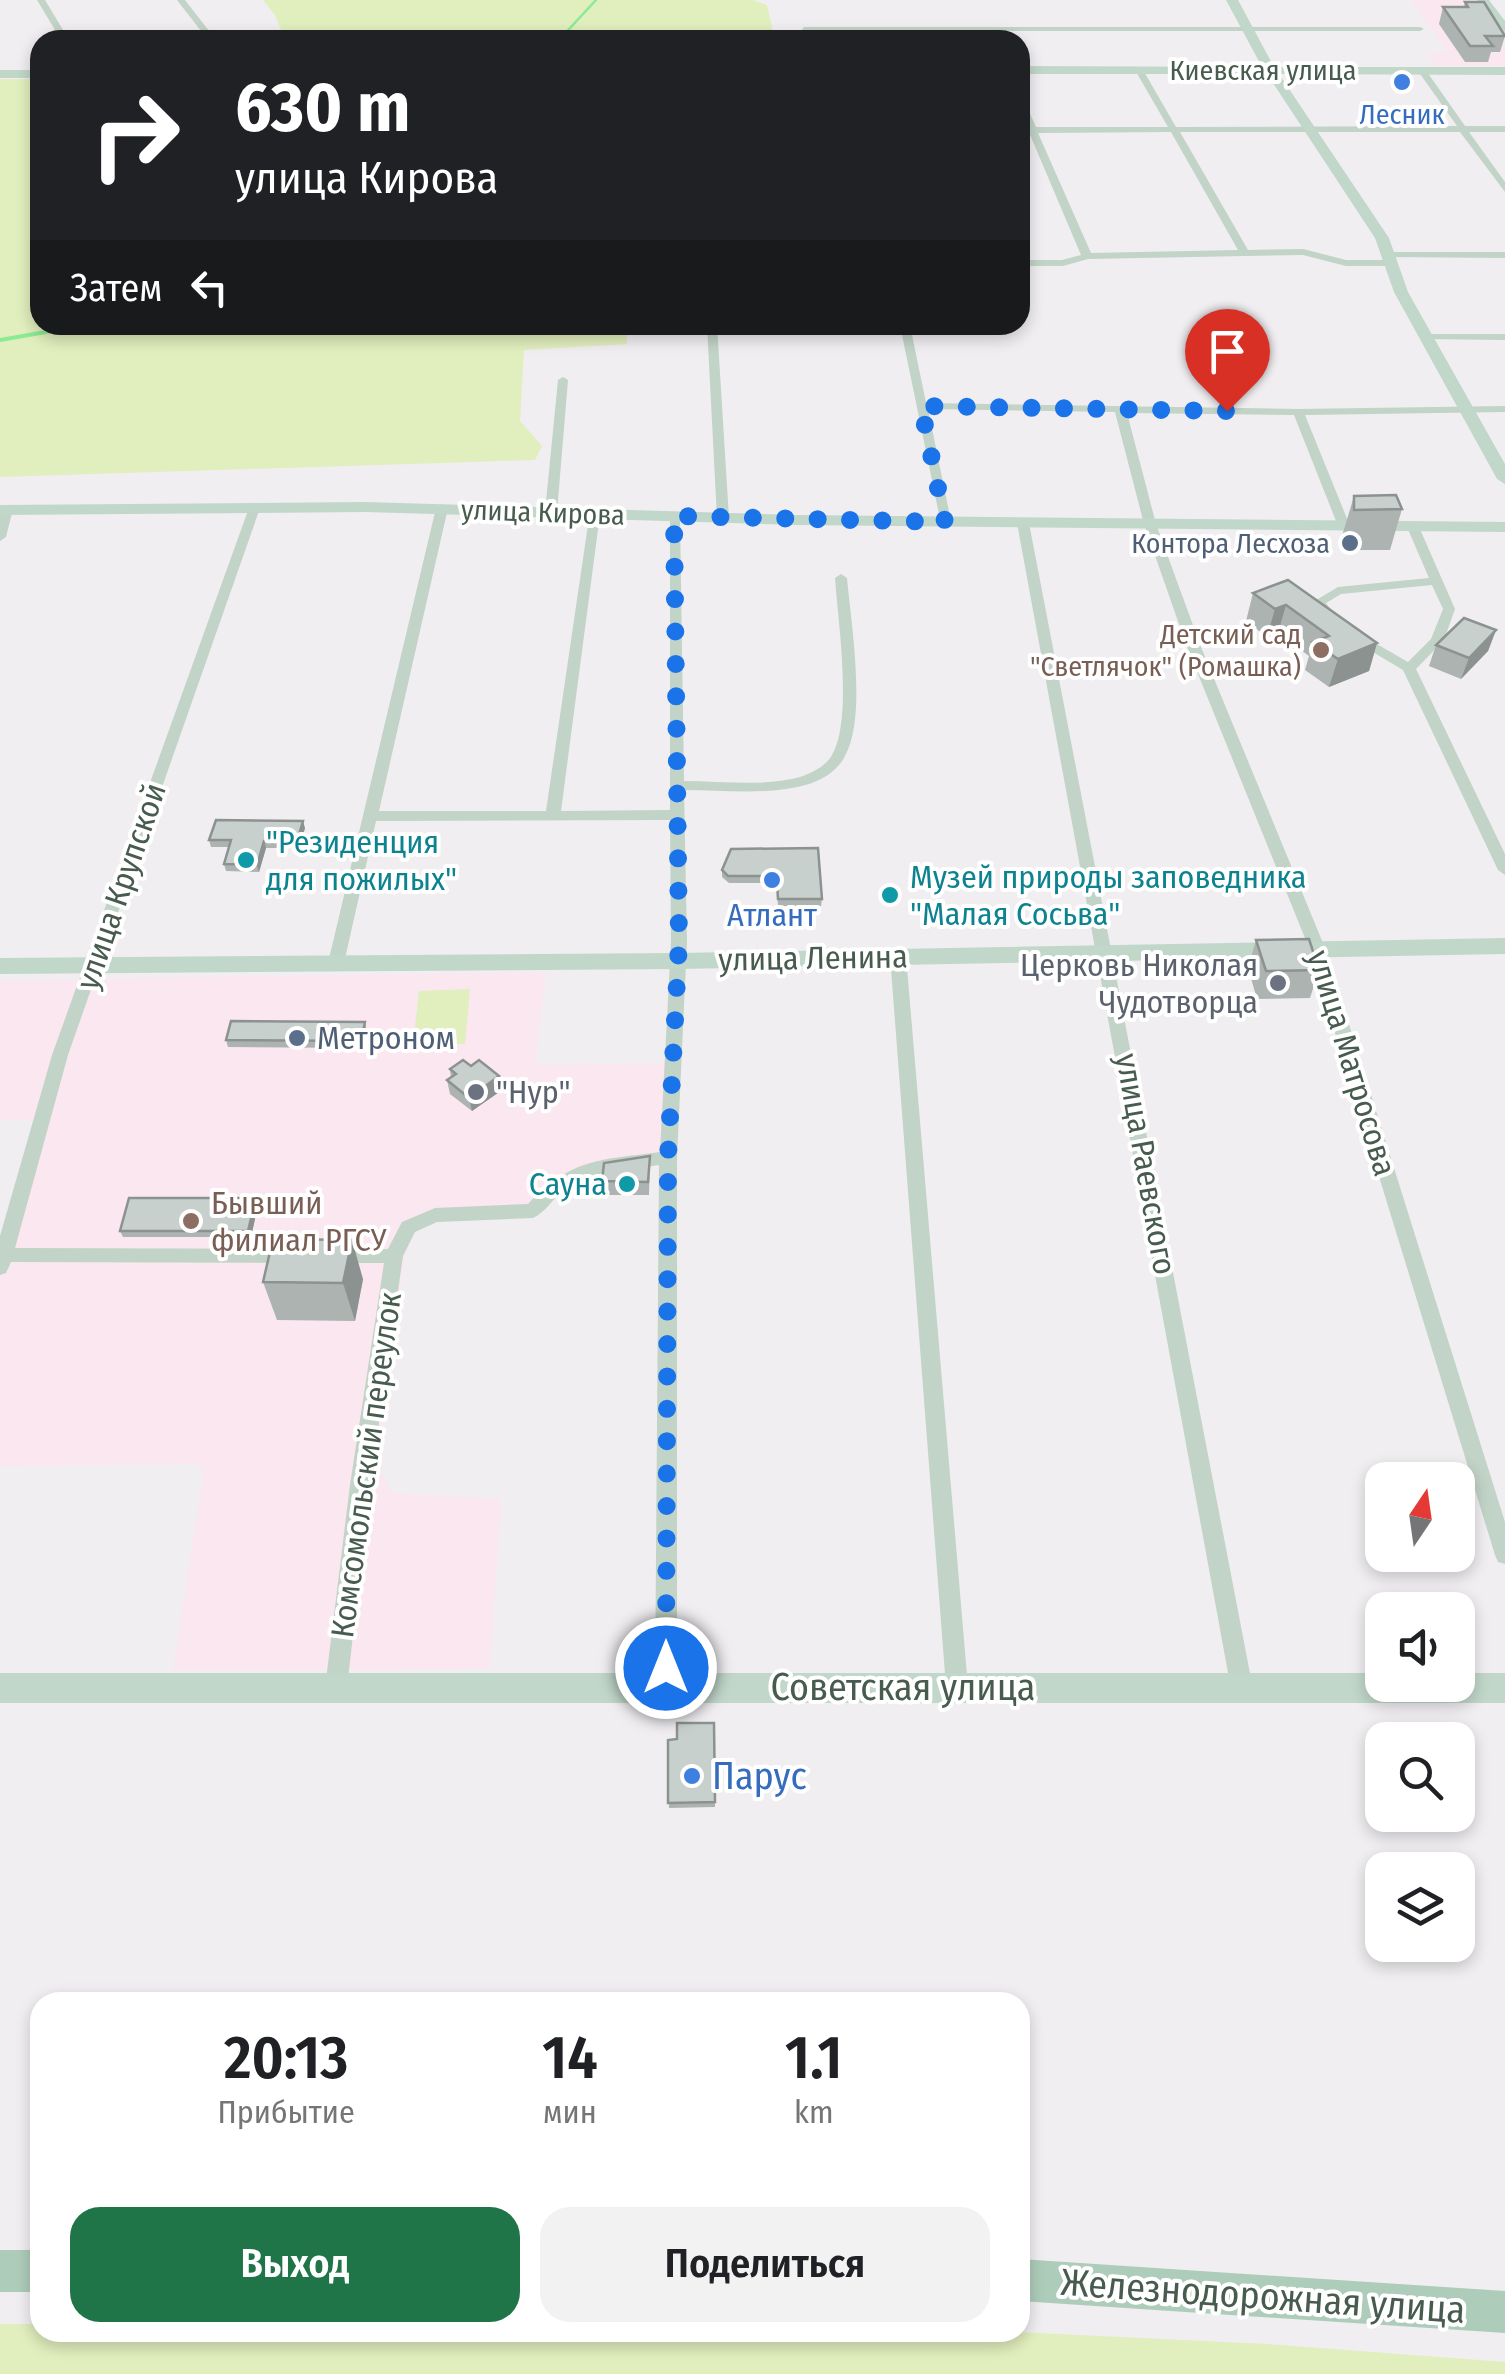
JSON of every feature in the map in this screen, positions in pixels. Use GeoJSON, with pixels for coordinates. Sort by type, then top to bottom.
{"type":"FeatureCollection","features":[{"type":"Feature","properties":{"kind":"main road"},"geometry":{"type":"LineString","coordinates":[[0,2271],[30,2271]]}},
{"type":"Feature","properties":{"kind":"main road","name":"Железнодорожная улица"},"geometry":{"type":"LineString","coordinates":[[1030,2281],[1505,2312]]}},
{"type":"Feature","properties":{"kind":"street"},"geometry":{"type":"LineString","coordinates":[[41,0],[59,30]]}},
{"type":"Feature","properties":{"kind":"street"},"geometry":{"type":"LineString","coordinates":[[181,0],[204,30]]}},
{"type":"Feature","properties":{"kind":"street"},"geometry":{"type":"LineString","coordinates":[[1232,0],[1270,70],[1373,224],[1401,292],[1505,479]]}},
{"type":"Feature","properties":{"kind":"street"},"geometry":{"type":"LineString","coordinates":[[1482,0],[1505,30]]}},
{"type":"Feature","properties":{"kind":"street"},"geometry":{"type":"LineString","coordinates":[[804,29],[1420,30]]}},
{"type":"Feature","properties":{"kind":"street","name":"Киевская улица"},"geometry":{"type":"LineString","coordinates":[[1030,70],[1505,72]]}},
{"type":"Feature","properties":{"kind":"street"},"geometry":{"type":"LineString","coordinates":[[1138,70],[1244,253]]}},
{"type":"Feature","properties":{"kind":"street"},"geometry":{"type":"LineString","coordinates":[[1422,71],[1505,189]]}},
{"type":"Feature","properties":{"kind":"street"},"geometry":{"type":"LineString","coordinates":[[0,74],[30,74]]}},
{"type":"Feature","properties":{"kind":"street"},"geometry":{"type":"LineString","coordinates":[[1030,125],[1086,256]]}},
{"type":"Feature","properties":{"kind":"street"},"geometry":{"type":"LineString","coordinates":[[1032,130],[1505,129]]}},
{"type":"Feature","properties":{"kind":"street"},"geometry":{"type":"LineString","coordinates":[[1030,263],[1063,263],[1086,256],[1244,253],[1307,253],[1346,263],[1505,255]]}},
{"type":"Feature","properties":{"kind":"street"},"geometry":{"type":"LineString","coordinates":[[713,335],[723,518]]}},
{"type":"Feature","properties":{"kind":"street"},"geometry":{"type":"LineString","coordinates":[[906,335],[945,522]]}},
{"type":"Feature","properties":{"kind":"street"},"geometry":{"type":"LineString","coordinates":[[1426,337],[1505,338]]}},
{"type":"Feature","properties":{"kind":"street"},"geometry":{"type":"LineString","coordinates":[[551,512],[563,380]]}},
{"type":"Feature","properties":{"kind":"street"},"geometry":{"type":"LineString","coordinates":[[921,406],[1298,412],[1505,409]]}},
{"type":"Feature","properties":{"kind":"street","name":"улица Матросова"},"geometry":{"type":"LineString","coordinates":[[1120,409],[1150,524],[1194,647],[1317,948],[1505,1556]]}},
{"type":"Feature","properties":{"kind":"street"},"geometry":{"type":"LineString","coordinates":[[1298,412],[1344,526]]}},
{"type":"Feature","properties":{"kind":"street","name":"улица Крупской"},"geometry":{"type":"LineString","coordinates":[[2,1261],[40,1120],[254,508]]}},
{"type":"Feature","properties":{"kind":"street"},"geometry":{"type":"LineString","coordinates":[[336,963],[442,508]]}},
{"type":"Feature","properties":{"kind":"street","name":"улица Кирова"},"geometry":{"type":"LineString","coordinates":[[4,510],[442,508],[723,518],[1505,528]]}},
{"type":"Feature","properties":{"kind":"street"},"geometry":{"type":"LineString","coordinates":[[0,537],[4,510]]}},
{"type":"Feature","properties":{"kind":"street"},"geometry":{"type":"LineString","coordinates":[[553,816],[594,514]]}},
{"type":"Feature","properties":{"kind":"street"},"geometry":{"type":"LineString","coordinates":[[666,1688],[668,1157],[678,961],[674,516]]}},
{"type":"Feature","properties":{"kind":"street","name":"улица Раевского"},"geometry":{"type":"LineString","coordinates":[[1023,523],[1107,952],[1242,1688]]}},
{"type":"Feature","properties":{"kind":"street"},"geometry":{"type":"LineString","coordinates":[[1409,668],[1437,640],[1448,621],[1449,609],[1413,527]]}},
{"type":"Feature","properties":{"kind":"street"},"geometry":{"type":"LineString","coordinates":[[678,786],[790,784],[820,774],[836,760],[847,734],[842,578]]}},
{"type":"Feature","properties":{"kind":"street"},"geometry":{"type":"LineString","coordinates":[[1439,581],[1338,591],[1320,602],[1334,622],[1365,646],[1409,668],[1505,870]]}},
{"type":"Feature","properties":{"kind":"street"},"geometry":{"type":"LineString","coordinates":[[372,816],[678,815]]}},
{"type":"Feature","properties":{"kind":"street","name":"улица Ленина"},"geometry":{"type":"LineString","coordinates":[[0,966],[678,961],[1505,946]]}},
{"type":"Feature","properties":{"kind":"street"},"geometry":{"type":"LineString","coordinates":[[898,956],[957,1687]]}},
{"type":"Feature","properties":{"kind":"street","name":"Комсомольский переулок"},"geometry":{"type":"LineString","coordinates":[[336,1688],[360,1485],[394,1256],[408,1226],[435,1215],[533,1211],[555,1187],[586,1168],[668,1157]]}},
{"type":"Feature","properties":{"kind":"street"},"geometry":{"type":"LineString","coordinates":[[2,1261],[394,1256]]}},
{"type":"Feature","properties":{"kind":"street","name":"Советская улица"},"geometry":{"type":"LineString","coordinates":[[0,1688],[1505,1688]]}},
{"type":"Feature","properties":{"kind":"shaded area"},"geometry":{"type":"Polygon","coordinates":[[[1411,0],[1469,0],[1505,48],[1505,66],[1435,66],[1427,53],[1445,53],[1446,49],[1411,0]]]}},
{"type":"Feature","properties":{"kind":"shaded area"},"geometry":{"type":"Polygon","coordinates":[[[546,972],[535,1065],[673,1063],[668,1157],[587,1169],[540,1206],[419,1220],[405,1256],[376,1463],[393,1493],[501,1499],[490,1669],[173,1670],[204,1469],[196,1464],[0,1466],[0,1263],[39,1120],[0,1120],[0,980],[546,972]]]}},
{"type":"Feature","properties":{"kind":"green space"},"geometry":{"type":"Polygon","coordinates":[[[263,0],[753,0],[767,5],[773,30],[281,30],[263,0]]]}},
{"type":"Feature","properties":{"kind":"green space"},"geometry":{"type":"Polygon","coordinates":[[[0,79],[30,79],[30,335],[627,335],[627,344],[524,350],[520,421],[542,446],[535,460],[0,477],[0,79]]]}},
{"type":"Feature","properties":{"kind":"green space"},"geometry":{"type":"Polygon","coordinates":[[[470,989],[465,1044],[413,1045],[419,991],[470,989]]]}},
{"type":"Feature","properties":{"kind":"green space"},"geometry":{"type":"Polygon","coordinates":[[[0,2324],[30,2324],[30,2342],[1030,2342],[1030,2333],[1267,2344],[1505,2362],[1505,2374],[0,2374],[0,2324]]]}},
{"type":"Feature","properties":{"kind":"building"},"geometry":{"type":"Polygon","coordinates":[[[1465,2],[1484,2],[1505,36],[1485,36],[1493,46],[1470,46],[1443,7],[1468,7],[1465,2]]]}},
{"type":"Feature","properties":{"kind":"building"},"geometry":{"type":"Polygon","coordinates":[[[1396,495],[1402,509],[1354,510],[1354,496],[1396,495]]]}},
{"type":"Feature","properties":{"kind":"building"},"geometry":{"type":"Polygon","coordinates":[[[1288,580],[1377,643],[1338,659],[1313,642],[1329,636],[1286,605],[1275,609],[1253,593],[1288,580]]]}},
{"type":"Feature","properties":{"kind":"building"},"geometry":{"type":"Polygon","coordinates":[[[1464,618],[1496,630],[1469,658],[1436,645],[1464,618]]]}},
{"type":"Feature","properties":{"kind":"building","name":"\"Резиденция для пожилых\""},"geometry":{"type":"Polygon","coordinates":[[[216,820],[303,821],[297,841],[264,841],[257,865],[224,864],[231,840],[209,840],[216,820]]]}},
{"type":"Feature","properties":{"kind":"building","name":"Атлант"},"geometry":{"type":"Polygon","coordinates":[[[818,848],[822,899],[778,899],[777,883],[765,876],[728,876],[722,870],[731,849],[818,848]]]}},
{"type":"Feature","properties":{"kind":"building"},"geometry":{"type":"Polygon","coordinates":[[[1309,939],[1319,970],[1266,971],[1256,940],[1309,939]]]}},
{"type":"Feature","properties":{"kind":"building","name":"Метроном"},"geometry":{"type":"Polygon","coordinates":[[[231,1021],[365,1022],[361,1041],[226,1040],[231,1021]]]}},
{"type":"Feature","properties":{"kind":"building"},"geometry":{"type":"Polygon","coordinates":[[[463,1060],[471,1066],[479,1060],[499,1076],[469,1098],[447,1080],[456,1074],[450,1069],[463,1060]]]}},
{"type":"Feature","properties":{"kind":"building"},"geometry":{"type":"Polygon","coordinates":[[[650,1156],[648,1182],[602,1181],[604,1163],[650,1156]]]}},
{"type":"Feature","properties":{"kind":"building","name":"Бывший филиал РГСУ"},"geometry":{"type":"Polygon","coordinates":[[[129,1198],[256,1198],[248,1231],[120,1231],[129,1198]]]}},
{"type":"Feature","properties":{"kind":"building"},"geometry":{"type":"Polygon","coordinates":[[[273,1239],[352,1240],[343,1283],[263,1282],[273,1239]]]}},
{"type":"Feature","properties":{"kind":"building","name":"Парус"},"geometry":{"type":"Polygon","coordinates":[[[677,1723],[714,1723],[715,1802],[668,1803],[668,1740],[677,1739],[677,1723]]]}},
{"type":"Feature","properties":{"kind":"waterway"},"geometry":{"type":"LineString","coordinates":[[568,30],[596,0]]}},
{"type":"Feature","properties":{"kind":"waterway"},"geometry":{"type":"LineString","coordinates":[[0,340],[30,335]]}},
{"type":"Feature","properties":{"kind":"place","name":"Лесник"},"geometry":{"type":"Point","coordinates":[1402,82]}},
{"type":"Feature","properties":{"kind":"place","name":"Контора Лесхоза"},"geometry":{"type":"Point","coordinates":[1350,543]}},
{"type":"Feature","properties":{"kind":"place","name":"Детский сад \"Светлячок\" (Ромашка)"},"geometry":{"type":"Point","coordinates":[1321,650]}},
{"type":"Feature","properties":{"kind":"place","name":"\"Резиденция для пожилых\""},"geometry":{"type":"Point","coordinates":[246,860]}},
{"type":"Feature","properties":{"kind":"place","name":"Атлант"},"geometry":{"type":"Point","coordinates":[772,880]}},
{"type":"Feature","properties":{"kind":"place","name":"Музей природы заповедника \"Малая Сосьва\""},"geometry":{"type":"Point","coordinates":[890,895]}},
{"type":"Feature","properties":{"kind":"place","name":"Церковь Николая Чудотворца"},"geometry":{"type":"Point","coordinates":[1278,983]}},
{"type":"Feature","properties":{"kind":"place","name":"Метроном"},"geometry":{"type":"Point","coordinates":[297,1038]}},
{"type":"Feature","properties":{"kind":"place","name":"\"Нур\""},"geometry":{"type":"Point","coordinates":[476,1092]}},
{"type":"Feature","properties":{"kind":"place","name":"Сауна"},"geometry":{"type":"Point","coordinates":[627,1184]}},
{"type":"Feature","properties":{"kind":"place","name":"Бывший филиал РГСУ"},"geometry":{"type":"Point","coordinates":[191,1221]}},
{"type":"Feature","properties":{"kind":"place","name":"Парус"},"geometry":{"type":"Point","coordinates":[692,1776]}},
{"type":"Feature","properties":{"kind":"route"},"geometry":{"type":"LineString","coordinates":[[666,1668],[668,1157],[679,942],[674,516],[945,522],[921,406],[1227,411]]}}]}
